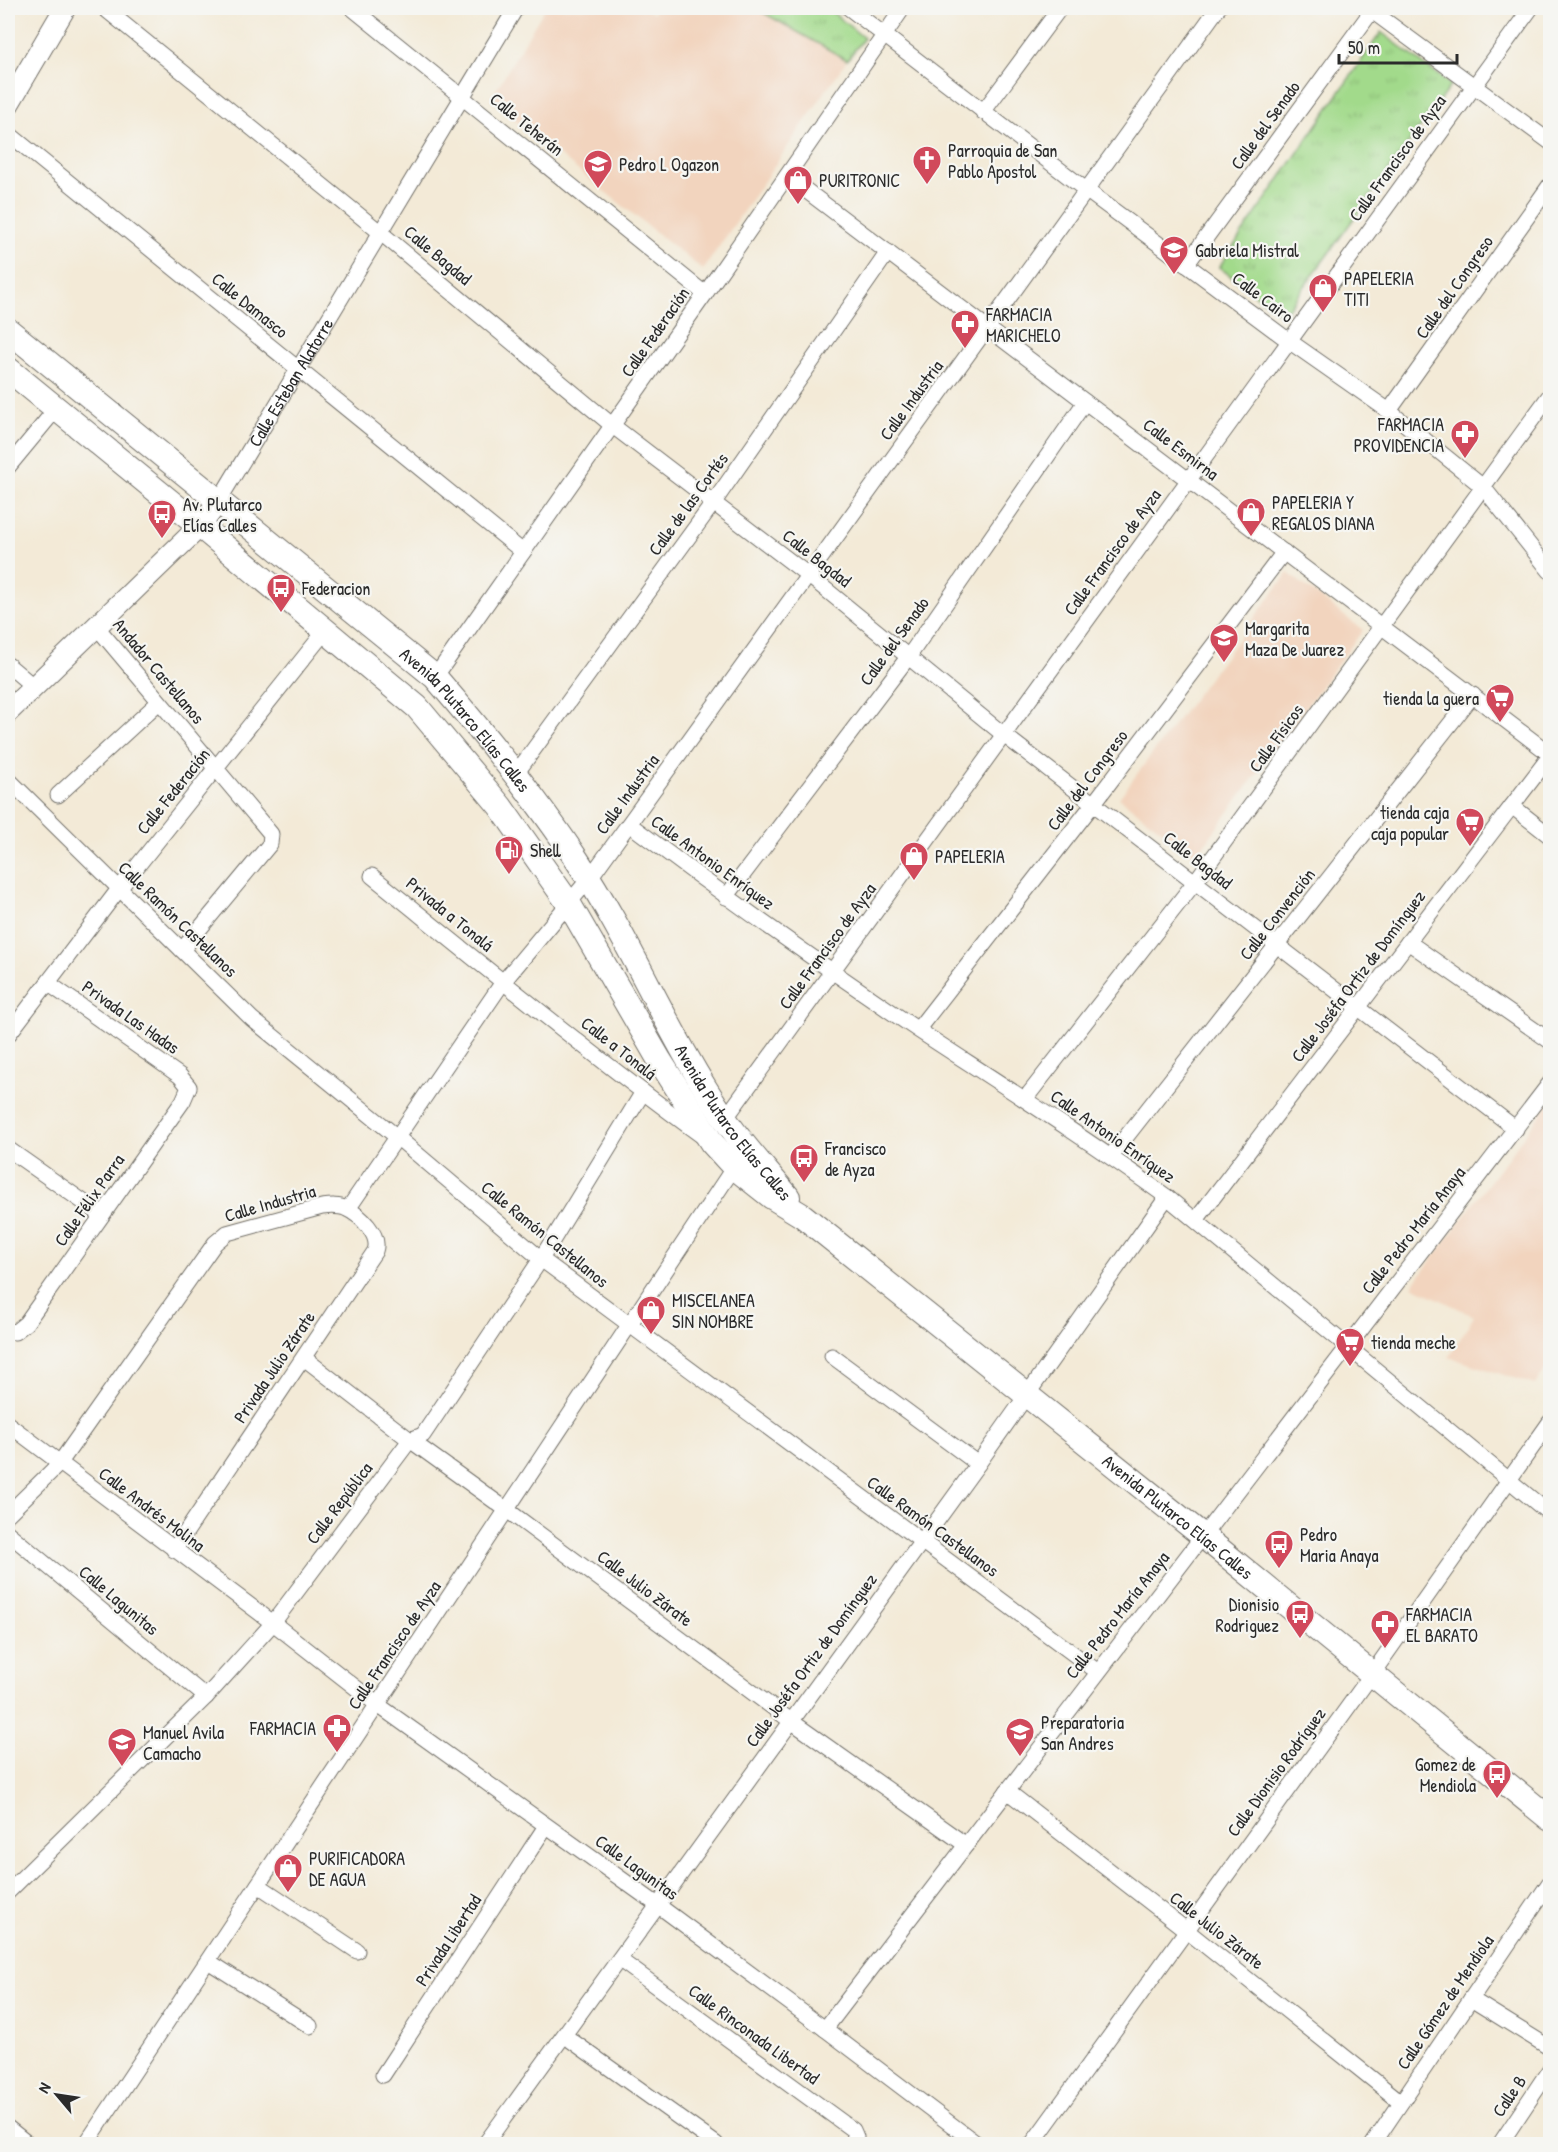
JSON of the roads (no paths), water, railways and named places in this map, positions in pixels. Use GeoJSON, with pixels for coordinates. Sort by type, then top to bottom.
{"type":"FeatureCollection","features":[{"type":"Feature","properties":{"kind":"main road","name":"Avenida Plutarco Elías Calles"},"geometry":{"type":"LineString","coordinates":[[8,330],[435,677],[477,726],[577,859],[725,1119],[802,1216]]}},
{"type":"Feature","properties":{"kind":"main road","name":"Avenida Plutarco Elías Calles"},"geometry":{"type":"LineString","coordinates":[[8,369],[201,526],[417,707],[500,806],[569,904],[667,1073],[712,1143],[734,1167],[772,1197],[802,1216],[1203,1536],[1551,1819]]}},
{"type":"Feature","properties":{"kind":"main road"},"geometry":{"type":"LineString","coordinates":[[667,1073],[690,1060]]}},
{"type":"Feature","properties":{"kind":"street"},"geometry":{"type":"LineString","coordinates":[[8,105],[65,8]]}},
{"type":"Feature","properties":{"kind":"street","name":"Calle Bagdad"},"geometry":{"type":"LineString","coordinates":[[104,8],[381,233],[612,426],[808,575],[1004,735],[1515,1129]]}},
{"type":"Feature","properties":{"kind":"street","name":"Calle Teherán"},"geometry":{"type":"LineString","coordinates":[[352,8],[705,294]]}},
{"type":"Feature","properties":{"kind":"street","name":"Calle Esteban Alatorre"},"geometry":{"type":"LineString","coordinates":[[8,712],[201,526],[218,502],[516,8]]}},
{"type":"Feature","properties":{"kind":"street","name":"Calle Cairo"},"geometry":{"type":"LineString","coordinates":[[849,8],[1186,265],[1389,411],[1484,487],[1551,570]]}},
{"type":"Feature","properties":{"kind":"street","name":"Calle Federación"},"geometry":{"type":"LineString","coordinates":[[435,677],[903,8]]}},
{"type":"Feature","properties":{"kind":"street"},"geometry":{"type":"LineString","coordinates":[[983,112],[1060,8]]}},
{"type":"Feature","properties":{"kind":"street","name":"Calle Industria"},"geometry":{"type":"LineString","coordinates":[[8,1514],[59,1464],[215,1243],[227,1233],[322,1207],[335,1206],[348,1209],[503,982],[589,879],[1218,8]]}},
{"type":"Feature","properties":{"kind":"street"},"geometry":{"type":"LineString","coordinates":[[1371,8],[1551,142]]}},
{"type":"Feature","properties":{"kind":"street","name":"Calle del Senado"},"geometry":{"type":"LineString","coordinates":[[1186,265],[1371,8]]}},
{"type":"Feature","properties":{"kind":"street","name":"Calle Francisco de Ayza"},"geometry":{"type":"LineString","coordinates":[[725,1119],[1531,8]]}},
{"type":"Feature","properties":{"kind":"street","name":"Calle Damasco"},"geometry":{"type":"LineString","coordinates":[[8,133],[523,552]]}},
{"type":"Feature","properties":{"kind":"street","name":"Calle Esmirna"},"geometry":{"type":"LineString","coordinates":[[787,176],[1551,755]]}},
{"type":"Feature","properties":{"kind":"street","name":"Calle del Congreso"},"geometry":{"type":"LineString","coordinates":[[1389,411],[1551,185]]}},
{"type":"Feature","properties":{"kind":"street","name":"Calle de las Cortés"},"geometry":{"type":"LineString","coordinates":[[515,775],[714,502],[888,252]]}},
{"type":"Feature","properties":{"kind":"street","name":"Calle Físicos"},"geometry":{"type":"LineString","coordinates":[[1025,1099],[1195,882],[1551,395]]}},
{"type":"Feature","properties":{"kind":"street","name":"Calle del Senado"},"geometry":{"type":"LineString","coordinates":[[726,897],[909,656],[1085,402]]}},
{"type":"Feature","properties":{"kind":"street"},"geometry":{"type":"LineString","coordinates":[[8,466],[56,409]]}},
{"type":"Feature","properties":{"kind":"street","name":"Calle del Congreso"},"geometry":{"type":"LineString","coordinates":[[918,1029],[1094,804],[1284,552]]}},
{"type":"Feature","properties":{"kind":"street","name":"Andador Castellanos"},"geometry":{"type":"LineString","coordinates":[[96,626],[215,769]]}},
{"type":"Feature","properties":{"kind":"street","name":"Calle Federación"},"geometry":{"type":"LineString","coordinates":[[8,1035],[119,889],[326,630]]}},
{"type":"Feature","properties":{"kind":"street"},"geometry":{"type":"LineString","coordinates":[[8,665],[34,687]]}},
{"type":"Feature","properties":{"kind":"street","name":"Calle Convención"},"geometry":{"type":"LineString","coordinates":[[1111,1156],[1473,696]]}},
{"type":"Feature","properties":{"kind":"street"},"geometry":{"type":"LineString","coordinates":[[58,795],[159,702]]}},
{"type":"Feature","properties":{"kind":"street","name":"Calle Joséfa Ortiz de Domínguez"},"geometry":{"type":"LineString","coordinates":[[1196,1220],[1551,755]]}},
{"type":"Feature","properties":{"kind":"street"},"geometry":{"type":"LineString","coordinates":[[182,950],[272,840],[270,831],[215,769]]}},
{"type":"Feature","properties":{"kind":"street","name":"Calle Ramón Castellanos"},"geometry":{"type":"LineString","coordinates":[[8,779],[252,1019],[397,1137],[541,1259],[1098,1672]]}},
{"type":"Feature","properties":{"kind":"street"},"geometry":{"type":"LineString","coordinates":[[1512,806],[1551,836]]}},
{"type":"Feature","properties":{"kind":"street","name":"Calle Antonio Enríquez"},"geometry":{"type":"LineString","coordinates":[[629,824],[726,897],[918,1029],[1111,1156],[1167,1197],[1551,1514]]}},
{"type":"Feature","properties":{"kind":"street","name":"Privada a Tonalá"},"geometry":{"type":"LineString","coordinates":[[372,876],[503,982]]}},
{"type":"Feature","properties":{"kind":"street"},"geometry":{"type":"LineString","coordinates":[[1408,942],[1551,1041]]}},
{"type":"Feature","properties":{"kind":"street","name":"Privada Las Hadas"},"geometry":{"type":"LineString","coordinates":[[48,982],[180,1076],[189,1087]]}},
{"type":"Feature","properties":{"kind":"street","name":"Calle a Tonalá"},"geometry":{"type":"LineString","coordinates":[[503,982],[712,1143]]}},
{"type":"Feature","properties":{"kind":"street","name":"Calle Pedro María Anaya"},"geometry":{"type":"LineString","coordinates":[[825,2028],[1551,1083]]}},
{"type":"Feature","properties":{"kind":"street","name":"Calle Félix Parra"},"geometry":{"type":"LineString","coordinates":[[11,1331],[26,1323],[183,1101],[189,1087]]}},
{"type":"Feature","properties":{"kind":"street","name":"Calle República"},"geometry":{"type":"LineString","coordinates":[[8,1892],[206,1697],[273,1623],[410,1440],[423,1435],[541,1259],[643,1092]]}},
{"type":"Feature","properties":{"kind":"street"},"geometry":{"type":"LineString","coordinates":[[8,1149],[102,1215]]}},
{"type":"Feature","properties":{"kind":"street","name":"Calle Francisco de Ayza"},"geometry":{"type":"LineString","coordinates":[[86,2145],[734,1167]]}},
{"type":"Feature","properties":{"kind":"street","name":"Calle Joséfa Ortiz de Domínguez"},"geometry":{"type":"LineString","coordinates":[[485,2145],[920,1541],[978,1464],[1167,1197]]}},
{"type":"Feature","properties":{"kind":"street","name":"Privada Julio Zárate"},"geometry":{"type":"LineString","coordinates":[[174,1550],[377,1246],[372,1230],[348,1209]]}},
{"type":"Feature","properties":{"kind":"street"},"geometry":{"type":"LineString","coordinates":[[832,1356],[978,1464]]}},
{"type":"Feature","properties":{"kind":"street","name":"Calle Julio Zárate"},"geometry":{"type":"LineString","coordinates":[[304,1358],[410,1440],[791,1721],[966,1845]]}},
{"type":"Feature","properties":{"kind":"street","name":"Calle Dionisio Rodríguez"},"geometry":{"type":"LineString","coordinates":[[1032,2145],[1551,1422]]}},
{"type":"Feature","properties":{"kind":"street","name":"Calle Andrés Molina"},"geometry":{"type":"LineString","coordinates":[[8,1424],[273,1623]]}},
{"type":"Feature","properties":{"kind":"street","name":"Calle Lagunitas"},"geometry":{"type":"LineString","coordinates":[[8,1533],[206,1697]]}},
{"type":"Feature","properties":{"kind":"street","name":"Calle Lagunitas"},"geometry":{"type":"LineString","coordinates":[[273,1623],[378,1705],[825,2028],[976,2145]]}},
{"type":"Feature","properties":{"kind":"street","name":"Calle Julio Zárate"},"geometry":{"type":"LineString","coordinates":[[1007,1791],[1401,2102]]}},
{"type":"Feature","properties":{"kind":"street","name":"Privada Libertad"},"geometry":{"type":"LineString","coordinates":[[383,2075],[546,1826]]}},
{"type":"Feature","properties":{"kind":"street","name":"Calle Gómez de Mendiola"},"geometry":{"type":"LineString","coordinates":[[1373,2145],[1551,1882]]}},
{"type":"Feature","properties":{"kind":"street"},"geometry":{"type":"LineString","coordinates":[[258,1885],[357,1951]]}},
{"type":"Feature","properties":{"kind":"street","name":"Calle Rinconada Libertad"},"geometry":{"type":"LineString","coordinates":[[620,1960],[853,2130],[856,2137],[854,2145]]}},
{"type":"Feature","properties":{"kind":"street"},"geometry":{"type":"LineString","coordinates":[[208,1961],[310,2026]]}},
{"type":"Feature","properties":{"kind":"street"},"geometry":{"type":"LineString","coordinates":[[1470,1999],[1549,2044]]}},
{"type":"Feature","properties":{"kind":"street"},"geometry":{"type":"LineString","coordinates":[[565,2036],[716,2145]]}},
{"type":"Feature","properties":{"kind":"street","name":"Calle B"},"geometry":{"type":"LineString","coordinates":[[1500,2145],[1551,2069]]}},
{"type":"Feature","properties":{"kind":"street"},"geometry":{"type":"LineString","coordinates":[[8,2128],[27,2145]]}},
{"type":"Feature","properties":{"kind":"place","name":"Parroquia de San Pablo Apostol"},"geometry":{"type":"Point","coordinates":[927,186]}},
{"type":"Feature","properties":{"kind":"place","name":"Pedro L Ogazon"},"geometry":{"type":"Point","coordinates":[598,190]}},
{"type":"Feature","properties":{"kind":"place","name":"PURITRONIC"},"geometry":{"type":"Point","coordinates":[798,206]}},
{"type":"Feature","properties":{"kind":"place","name":"Gabriela Mistral"},"geometry":{"type":"Point","coordinates":[1174,276]}},
{"type":"Feature","properties":{"kind":"place","name":"PAPELERIA TITI"},"geometry":{"type":"Point","coordinates":[1323,314]}},
{"type":"Feature","properties":{"kind":"place","name":"FARMACIA MARICHELO"},"geometry":{"type":"Point","coordinates":[965,350]}},
{"type":"Feature","properties":{"kind":"place","name":"FARMACIA PROVIDENCIA"},"geometry":{"type":"Point","coordinates":[1465,460]}},
{"type":"Feature","properties":{"kind":"place","name":"PAPELERIA Y REGALOS DIANA"},"geometry":{"type":"Point","coordinates":[1251,538]}},
{"type":"Feature","properties":{"kind":"place","name":"Av. Plutarco Elías Calles"},"geometry":{"type":"Point","coordinates":[162,540]}},
{"type":"Feature","properties":{"kind":"place","name":"Federacion"},"geometry":{"type":"Point","coordinates":[281,614]}},
{"type":"Feature","properties":{"kind":"place","name":"Margarita Maza De Juarez"},"geometry":{"type":"Point","coordinates":[1224,664]}},
{"type":"Feature","properties":{"kind":"place","name":"tienda la guera"},"geometry":{"type":"Point","coordinates":[1500,724]}},
{"type":"Feature","properties":{"kind":"place","name":"tienda caja caja popular"},"geometry":{"type":"Point","coordinates":[1470,848]}},
{"type":"Feature","properties":{"kind":"place","name":"Shell"},"geometry":{"type":"Point","coordinates":[509,876]}},
{"type":"Feature","properties":{"kind":"place","name":"PAPELERIA"},"geometry":{"type":"Point","coordinates":[914,882]}},
{"type":"Feature","properties":{"kind":"place","name":"Francisco de Ayza"},"geometry":{"type":"Point","coordinates":[804,1184]}},
{"type":"Feature","properties":{"kind":"place","name":"MISCELANEA SIN NOMBRE"},"geometry":{"type":"Point","coordinates":[651,1336]}},
{"type":"Feature","properties":{"kind":"place","name":"tienda meche"},"geometry":{"type":"Point","coordinates":[1350,1368]}},
{"type":"Feature","properties":{"kind":"place","name":"Pedro Maria Anaya"},"geometry":{"type":"Point","coordinates":[1279,1570]}},
{"type":"Feature","properties":{"kind":"place","name":"Dionisio Rodriguez"},"geometry":{"type":"Point","coordinates":[1300,1640]}},
{"type":"Feature","properties":{"kind":"place","name":"FARMACIA EL BARATO"},"geometry":{"type":"Point","coordinates":[1385,1650]}},
{"type":"Feature","properties":{"kind":"place","name":"FARMACIA"},"geometry":{"type":"Point","coordinates":[337,1754]}},
{"type":"Feature","properties":{"kind":"place","name":"Preparatoria San Andres"},"geometry":{"type":"Point","coordinates":[1020,1758]}},
{"type":"Feature","properties":{"kind":"place","name":"Manuel Avila Camacho"},"geometry":{"type":"Point","coordinates":[122,1768]}},
{"type":"Feature","properties":{"kind":"place","name":"Gomez de Mendiola"},"geometry":{"type":"Point","coordinates":[1497,1800]}},
{"type":"Feature","properties":{"kind":"place","name":"PURIFICADORA DE AGUA"},"geometry":{"type":"Point","coordinates":[288,1894]}}]}
